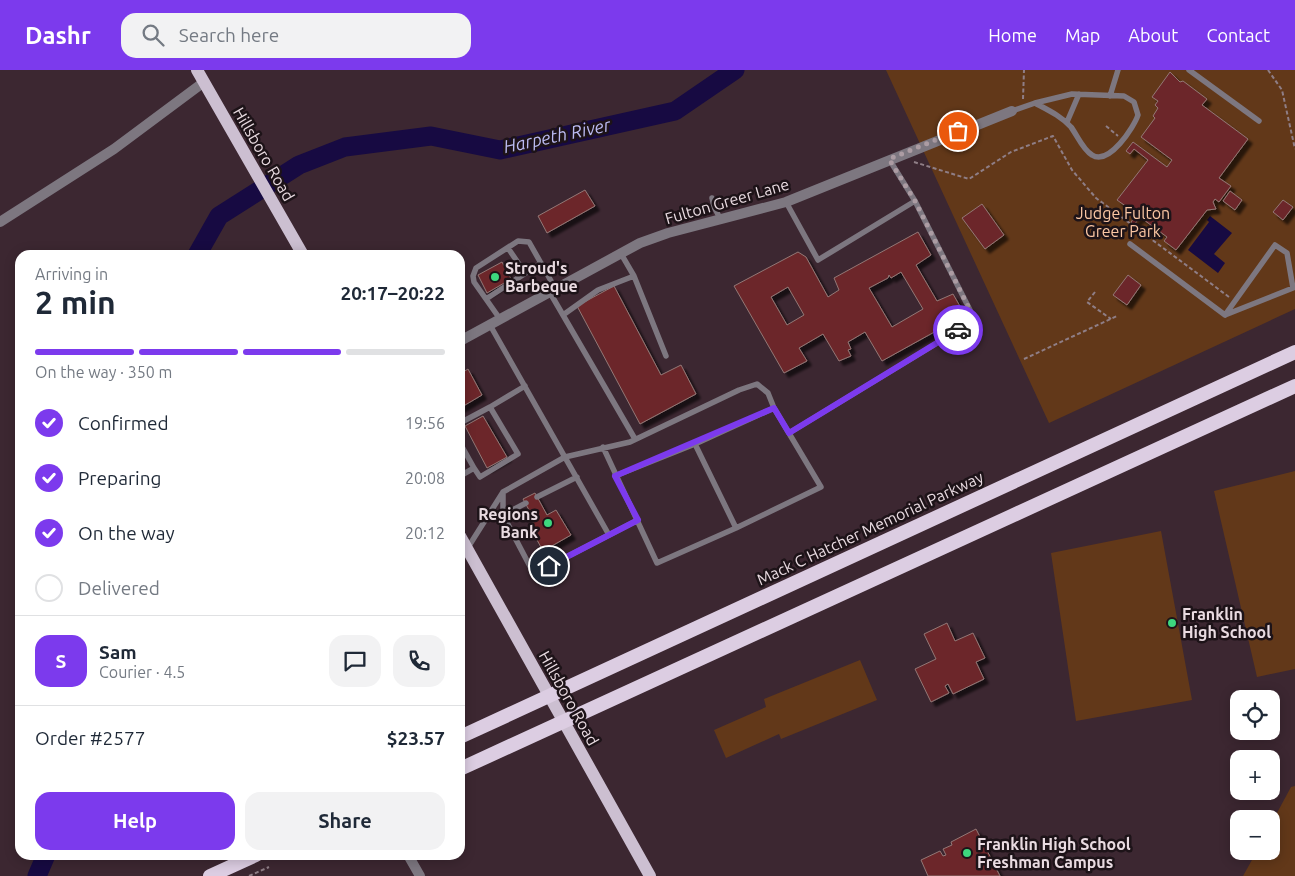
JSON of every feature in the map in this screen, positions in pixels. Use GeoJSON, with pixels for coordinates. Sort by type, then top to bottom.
{"type":"FeatureCollection","features":[{"type":"Feature","properties":{"kind":"highway","name":"Mack C Hatcher Memorial Parkway"},"geometry":{"type":"LineString","coordinates":[[465,735],[1295,352]]}},
{"type":"Feature","properties":{"kind":"highway"},"geometry":{"type":"LineString","coordinates":[[465,767],[1295,386]]}},
{"type":"Feature","properties":{"kind":"highway"},"geometry":{"type":"LineString","coordinates":[[210,876],[245,860]]}},
{"type":"Feature","properties":{"kind":"main road","name":"Hillsboro Road"},"geometry":{"type":"LineString","coordinates":[[198,70],[300,250]]}},
{"type":"Feature","properties":{"kind":"main road","name":"Hillsboro Road"},"geometry":{"type":"LineString","coordinates":[[465,545],[650,876]]}},
{"type":"Feature","properties":{"kind":"street"},"geometry":{"type":"LineString","coordinates":[[0,222],[114,149],[204,82]]}},
{"type":"Feature","properties":{"kind":"street","name":"Fulton Greer Lane"},"geometry":{"type":"LineString","coordinates":[[465,338],[620,252],[657,236],[786,202],[1012,110]]}},
{"type":"Feature","properties":{"kind":"street"},"geometry":{"type":"LineString","coordinates":[[411,860],[420,876]]}},
{"type":"Feature","properties":{"kind":"lane"},"geometry":{"type":"LineString","coordinates":[[1110,96],[1118,70]]}},
{"type":"Feature","properties":{"kind":"lane"},"geometry":{"type":"LineString","coordinates":[[1189,70],[1259,121]]}},
{"type":"Feature","properties":{"kind":"lane"},"geometry":{"type":"LineString","coordinates":[[1012,110],[1024,106],[1066,94],[1079,94],[1130,98],[1136,105],[1138,115],[1117,147],[1107,155],[1100,157],[1092,155],[1067,122],[1035,103]]}},
{"type":"Feature","properties":{"kind":"lane"},"geometry":{"type":"LineString","coordinates":[[1067,122],[1079,94]]}},
{"type":"Feature","properties":{"kind":"lane"},"geometry":{"type":"LineString","coordinates":[[789,433],[975,320],[915,201],[889,159]]}},
{"type":"Feature","properties":{"kind":"lane"},"geometry":{"type":"LineString","coordinates":[[712,198],[714,207],[721,220]]}},
{"type":"Feature","properties":{"kind":"lane"},"geometry":{"type":"LineString","coordinates":[[786,202],[818,260],[915,201]]}},
{"type":"Feature","properties":{"kind":"lane"},"geometry":{"type":"LineString","coordinates":[[500,319],[474,282],[473,276],[476,268],[518,241],[529,242],[541,263],[563,315],[635,439]]}},
{"type":"Feature","properties":{"kind":"lane"},"geometry":{"type":"LineString","coordinates":[[1130,244],[1225,315]]}},
{"type":"Feature","properties":{"kind":"lane"},"geometry":{"type":"LineString","coordinates":[[1275,245],[1287,253],[1293,288],[1225,315],[1275,245]]}},
{"type":"Feature","properties":{"kind":"lane"},"geometry":{"type":"LineString","coordinates":[[508,248],[525,273]]}},
{"type":"Feature","properties":{"kind":"lane"},"geometry":{"type":"LineString","coordinates":[[620,252],[634,276],[666,356]]}},
{"type":"Feature","properties":{"kind":"lane"},"geometry":{"type":"LineString","coordinates":[[486,299],[541,263]]}},
{"type":"Feature","properties":{"kind":"lane"},"geometry":{"type":"LineString","coordinates":[[563,315],[598,290],[634,276]]}},
{"type":"Feature","properties":{"kind":"lane"},"geometry":{"type":"LineString","coordinates":[[490,325],[609,535]]}},
{"type":"Feature","properties":{"kind":"lane"},"geometry":{"type":"LineString","coordinates":[[467,549],[503,492],[559,460],[603,446],[635,439],[739,390],[757,384],[768,393],[774,408],[821,487],[658,563],[615,476],[603,446]]}},
{"type":"Feature","properties":{"kind":"lane"},"geometry":{"type":"LineString","coordinates":[[465,420],[525,386]]}},
{"type":"Feature","properties":{"kind":"lane"},"geometry":{"type":"LineString","coordinates":[[465,451],[480,477],[518,454],[490,407]]}},
{"type":"Feature","properties":{"kind":"lane"},"geometry":{"type":"LineString","coordinates":[[615,476],[694,444],[774,408]]}},
{"type":"Feature","properties":{"kind":"lane"},"geometry":{"type":"LineString","coordinates":[[694,444],[736,528]]}},
{"type":"Feature","properties":{"kind":"lane"},"geometry":{"type":"LineString","coordinates":[[465,473],[474,468]]}},
{"type":"Feature","properties":{"kind":"lane"},"geometry":{"type":"LineString","coordinates":[[537,497],[577,477]]}},
{"type":"Feature","properties":{"kind":"lane"},"geometry":{"type":"LineString","coordinates":[[503,492],[504,515],[534,574],[638,520]]}},
{"type":"Feature","properties":{"kind":"lane"},"geometry":{"type":"LineString","coordinates":[[504,515],[526,503]]}},
{"type":"Feature","properties":{"kind":"path"},"geometry":{"type":"LineString","coordinates":[[1024,70],[1024,106]]}},
{"type":"Feature","properties":{"kind":"path"},"geometry":{"type":"LineString","coordinates":[[1268,70],[1282,90],[1295,149]]}},
{"type":"Feature","properties":{"kind":"path"},"geometry":{"type":"LineString","coordinates":[[908,164],[913,161],[969,179],[1001,157],[1026,145],[1032,146],[1053,136],[1072,170],[1096,198],[1234,302]]}},
{"type":"Feature","properties":{"kind":"path"},"geometry":{"type":"LineString","coordinates":[[1095,292],[1088,302],[1111,319]]}},
{"type":"Feature","properties":{"kind":"path"},"geometry":{"type":"LineString","coordinates":[[1024,359],[1117,316]]}},
{"type":"Feature","properties":{"kind":"path"},"geometry":{"type":"LineString","coordinates":[[249,876],[269,867]]}},
{"type":"Feature","properties":{"kind":"green space","name":"Judge Fulton Greer Park"},"geometry":{"type":"Polygon","coordinates":[[[886,70],[1295,70],[1295,309],[1049,423],[886,70]]]}},
{"type":"Feature","properties":{"kind":"green space"},"geometry":{"type":"Polygon","coordinates":[[[1295,471],[1295,669],[1257,677],[1214,491],[1295,471]]]}},
{"type":"Feature","properties":{"kind":"green space"},"geometry":{"type":"Polygon","coordinates":[[[1161,531],[1192,700],[1076,721],[1051,553],[1161,531]]]}},
{"type":"Feature","properties":{"kind":"green space"},"geometry":{"type":"Polygon","coordinates":[[[860,660],[877,700],[781,739],[779,734],[726,758],[714,730],[766,707],[764,699],[860,660]]]}},
{"type":"Feature","properties":{"kind":"green space"},"geometry":{"type":"Polygon","coordinates":[[[1295,786],[1295,876],[1243,876],[1252,860],[1280,860],[1279,810],[1291,787],[1295,786]]]}},
{"type":"Feature","properties":{"kind":"shaded area"},"geometry":{"type":"Polygon","coordinates":[[[1210,216],[1232,233],[1214,254],[1225,263],[1218,273],[1188,250],[1209,222],[1207,220],[1210,216]]]}},
{"type":"Feature","properties":{"kind":"building"},"geometry":{"type":"Polygon","coordinates":[[[1170,72],[1180,82],[1183,81],[1207,99],[1202,105],[1248,139],[1219,178],[1231,186],[1219,202],[1215,199],[1213,202],[1216,209],[1207,210],[1176,250],[1164,241],[1167,237],[1140,217],[1134,225],[1131,222],[1137,214],[1117,200],[1148,160],[1134,149],[1130,154],[1126,151],[1133,142],[1167,167],[1172,160],[1141,137],[1155,118],[1153,116],[1158,108],[1155,105],[1158,101],[1152,97],[1170,72]]]}},
{"type":"Feature","properties":{"kind":"building"},"geometry":{"type":"Polygon","coordinates":[[[585,190],[595,206],[547,233],[538,216],[585,190]]]}},
{"type":"Feature","properties":{"kind":"building"},"geometry":{"type":"Polygon","coordinates":[[[1230,191],[1242,200],[1235,210],[1223,201],[1230,191]]]}},
{"type":"Feature","properties":{"kind":"building"},"geometry":{"type":"Polygon","coordinates":[[[1283,200],[1293,207],[1283,220],[1273,212],[1283,200]]]}},
{"type":"Feature","properties":{"kind":"building"},"geometry":{"type":"Polygon","coordinates":[[[982,204],[1004,235],[985,249],[962,218],[982,204]]]}},
{"type":"Feature","properties":{"kind":"building"},"geometry":{"type":"Polygon","coordinates":[[[918,232],[931,255],[916,265],[937,301],[953,294],[965,315],[882,361],[865,332],[848,342],[851,349],[848,350],[851,356],[839,361],[823,334],[799,348],[807,361],[784,373],[734,286],[798,252],[806,257],[828,297],[839,290],[834,278],[918,232]],[[901,272],[891,278],[889,275],[888,278],[869,288],[892,327],[923,309],[901,272]],[[788,287],[771,297],[787,325],[804,315],[788,287]]]}},
{"type":"Feature","properties":{"kind":"building","name":"Stroud's Barbeque"},"geometry":{"type":"Polygon","coordinates":[[[502,262],[511,279],[487,293],[478,275],[502,262]]]}},
{"type":"Feature","properties":{"kind":"building"},"geometry":{"type":"Polygon","coordinates":[[[1128,275],[1141,285],[1127,305],[1113,295],[1128,275]]]}},
{"type":"Feature","properties":{"kind":"building"},"geometry":{"type":"Polygon","coordinates":[[[614,286],[661,375],[681,365],[696,394],[640,424],[577,306],[614,286]]]}},
{"type":"Feature","properties":{"kind":"building"},"geometry":{"type":"Polygon","coordinates":[[[468,369],[482,395],[465,405],[465,371],[468,369]]]}},
{"type":"Feature","properties":{"kind":"building"},"geometry":{"type":"Polygon","coordinates":[[[483,416],[507,457],[487,468],[465,426],[483,416]]]}},
{"type":"Feature","properties":{"kind":"building","name":"Regions Bank"},"geometry":{"type":"Polygon","coordinates":[[[535,493],[547,515],[556,510],[571,535],[543,551],[529,525],[535,521],[523,499],[535,493]]]}},
{"type":"Feature","properties":{"kind":"building"},"geometry":{"type":"Polygon","coordinates":[[[947,623],[955,641],[973,633],[985,658],[976,662],[984,679],[953,694],[948,684],[945,686],[949,693],[931,702],[915,669],[936,659],[924,634],[947,623]]]}},
{"type":"Feature","properties":{"kind":"building","name":"Franklin High School Freshman Campus"},"geometry":{"type":"Polygon","coordinates":[[[976,829],[1000,876],[928,876],[921,860],[940,851],[943,856],[946,855],[943,849],[952,845],[951,842],[976,829]]]}},
{"type":"Feature","properties":{"kind":"waterway","name":"Harpeth River"},"geometry":{"type":"LineString","coordinates":[[200,250],[219,216],[299,165],[345,147],[431,136],[500,150],[675,111],[735,70]]}},
{"type":"Feature","properties":{"kind":"waterway","name":"Harpeth River"},"geometry":{"type":"LineString","coordinates":[[37,876],[44,860]]}},
{"type":"Feature","properties":{"kind":"way so far"},"geometry":{"type":"LineString","coordinates":[[958,131],[889,159],[915,201],[975,320],[958,330]]}},
{"type":"Feature","properties":{"kind":"place","name":"Stroud's Barbeque"},"geometry":{"type":"Point","coordinates":[495,277]}},
{"type":"Feature","properties":{"kind":"place","name":"Regions Bank"},"geometry":{"type":"Point","coordinates":[548,523]}},
{"type":"Feature","properties":{"kind":"place","name":"Franklin High School"},"geometry":{"type":"Point","coordinates":[1172,623]}},
{"type":"Feature","properties":{"kind":"place","name":"Franklin High School Freshman Campus"},"geometry":{"type":"Point","coordinates":[967,853]}},
{"type":"Feature","properties":{"kind":"route"},"geometry":{"type":"LineString","coordinates":[[549,566],[638,520],[615,476],[694,444],[774,408],[789,433],[958,330]]}}]}
